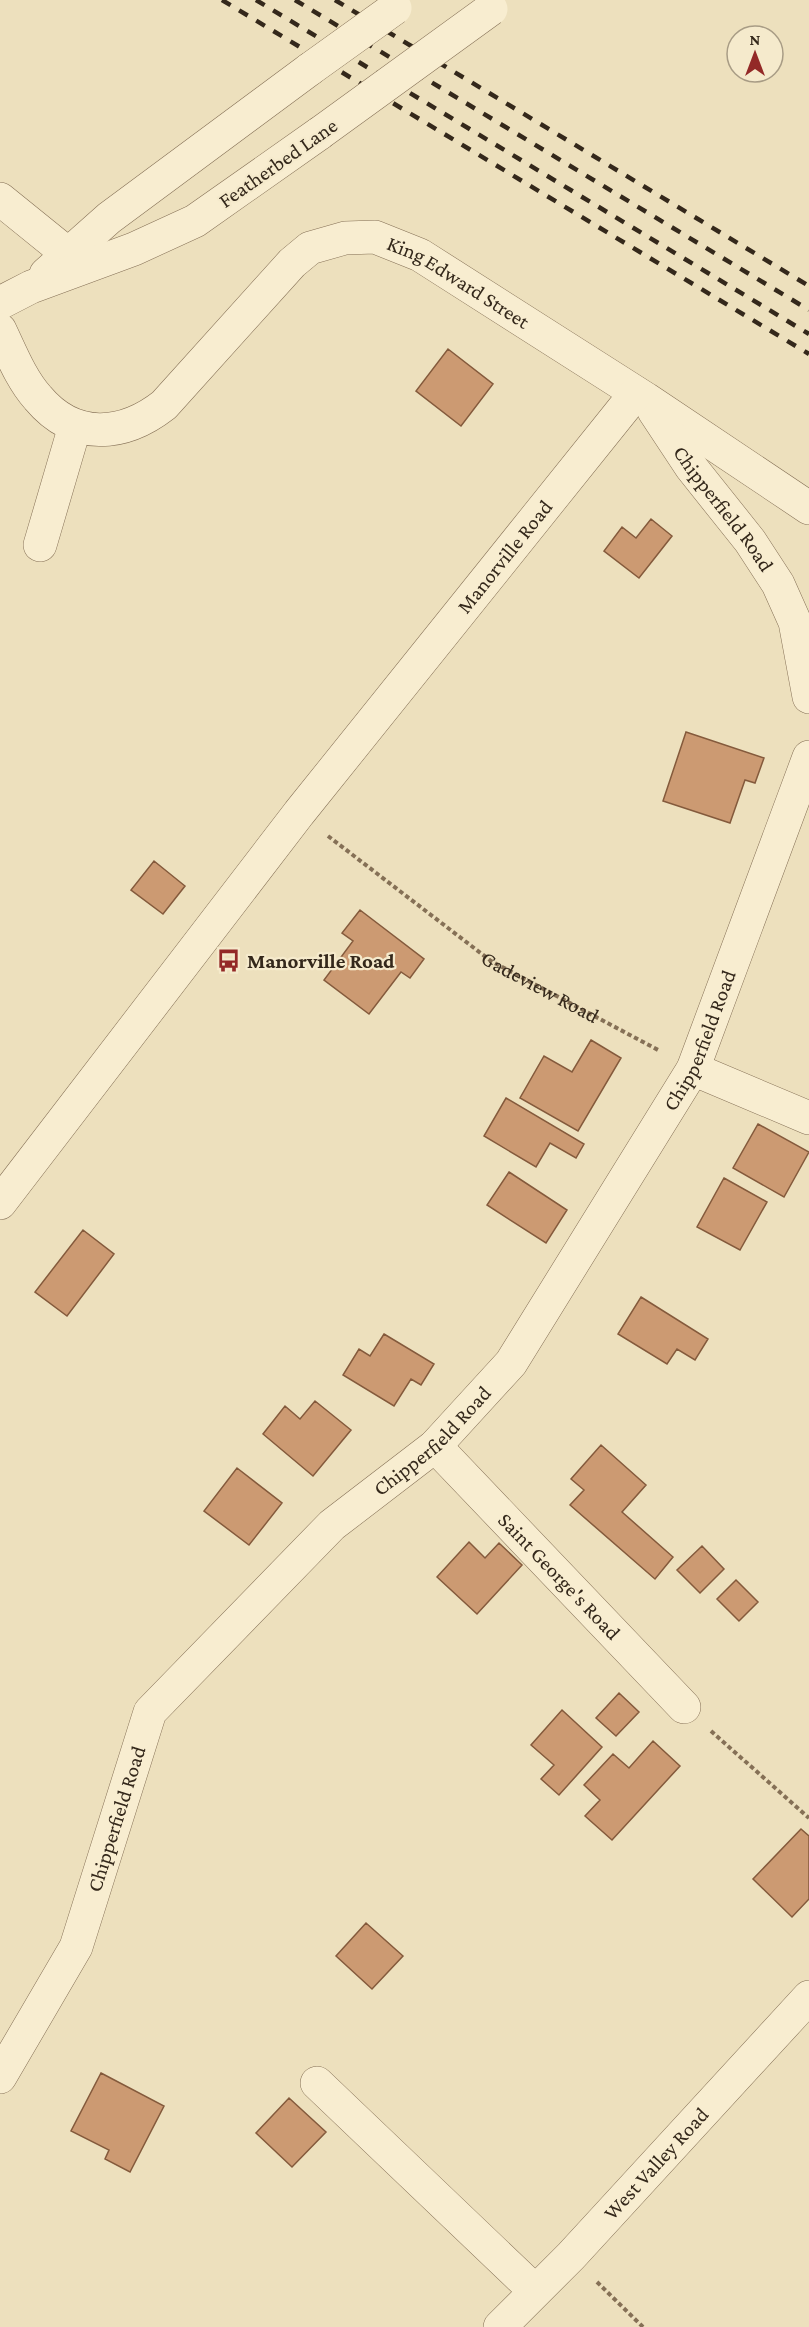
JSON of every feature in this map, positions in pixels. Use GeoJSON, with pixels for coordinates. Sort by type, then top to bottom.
{"type":"FeatureCollection","features":[{"type":"Feature","properties":{"kind":"street","name":"Featherbed Lane"},"geometry":{"type":"LineString","coordinates":[[31,287],[110,218],[400,4]]}},
{"type":"Feature","properties":{"kind":"street","name":"Featherbed Lane"},"geometry":{"type":"LineString","coordinates":[[0,303],[31,287],[134,249],[195,221],[496,5]]}},
{"type":"Feature","properties":{"kind":"street"},"geometry":{"type":"LineString","coordinates":[[0,199],[68,254]]}},
{"type":"Feature","properties":{"kind":"street","name":"King Edward Street"},"geometry":{"type":"LineString","coordinates":[[0,330],[23,377],[38,399],[56,415],[75,426],[91,430],[111,430],[131,426],[148,418],[164,405],[292,263],[310,248],[345,238],[375,237],[420,255],[641,396],[809,508]]}},
{"type":"Feature","properties":{"kind":"street","name":"Chipperfield Road"},"geometry":{"type":"LineString","coordinates":[[641,396],[691,467],[750,541],[778,584],[802,611],[809,697]]}},
{"type":"Feature","properties":{"kind":"street","name":"Manorville Road"},"geometry":{"type":"LineString","coordinates":[[0,1203],[299,813],[641,396]]}},
{"type":"Feature","properties":{"kind":"street"},"geometry":{"type":"LineString","coordinates":[[40,545],[75,426]]}},
{"type":"Feature","properties":{"kind":"street","name":"Chipperfield Road"},"geometry":{"type":"LineString","coordinates":[[0,2077],[76,1947],[150,1712],[332,1525],[435,1446],[511,1363],[693,1069],[809,757]]}},
{"type":"Feature","properties":{"kind":"street"},"geometry":{"type":"LineString","coordinates":[[693,1069],[809,1118]]}},
{"type":"Feature","properties":{"kind":"street","name":"Saint George's Road"},"geometry":{"type":"LineString","coordinates":[[435,1446],[684,1707]]}},
{"type":"Feature","properties":{"kind":"street","name":"West Valley Road"},"geometry":{"type":"LineString","coordinates":[[500,2327],[571,2256],[809,1997]]}},
{"type":"Feature","properties":{"kind":"street"},"geometry":{"type":"LineString","coordinates":[[317,2083],[535,2291]]}},
{"type":"Feature","properties":{"kind":"path","name":"Gadeview Road"},"geometry":{"type":"LineString","coordinates":[[299,813],[491,961],[693,1069]]}},
{"type":"Feature","properties":{"kind":"path"},"geometry":{"type":"LineString","coordinates":[[684,1707],[809,1818]]}},
{"type":"Feature","properties":{"kind":"path"},"geometry":{"type":"LineString","coordinates":[[571,2256],[643,2327]]}},
{"type":"Feature","properties":{"kind":"building"},"geometry":{"type":"Polygon","coordinates":[[[448,349],[493,384],[461,426],[416,391],[448,349]]]}},
{"type":"Feature","properties":{"kind":"building"},"geometry":{"type":"Polygon","coordinates":[[[651,519],[672,536],[639,578],[604,551],[622,527],[636,538],[651,519]]]}},
{"type":"Feature","properties":{"kind":"building"},"geometry":{"type":"Polygon","coordinates":[[[686,732],[764,758],[755,783],[745,780],[730,823],[663,801],[686,732]]]}},
{"type":"Feature","properties":{"kind":"building"},"geometry":{"type":"Polygon","coordinates":[[[154,861],[185,886],[163,914],[131,890],[154,861]]]}},
{"type":"Feature","properties":{"kind":"building"},"geometry":{"type":"Polygon","coordinates":[[[360,910],[424,959],[410,978],[401,972],[369,1014],[324,980],[353,941],[342,933],[360,910]]]}},
{"type":"Feature","properties":{"kind":"building"},"geometry":{"type":"Polygon","coordinates":[[[591,1040],[621,1058],[578,1131],[520,1098],[544,1056],[572,1072],[591,1040]]]}},
{"type":"Feature","properties":{"kind":"building"},"geometry":{"type":"Polygon","coordinates":[[[506,1098],[584,1144],[576,1158],[550,1143],[536,1167],[484,1136],[506,1098]]]}},
{"type":"Feature","properties":{"kind":"building"},"geometry":{"type":"Polygon","coordinates":[[[758,1124],[809,1152],[784,1197],[733,1168],[758,1124]]]}},
{"type":"Feature","properties":{"kind":"building"},"geometry":{"type":"Polygon","coordinates":[[[509,1172],[567,1210],[546,1243],[487,1205],[509,1172]]]}},
{"type":"Feature","properties":{"kind":"building"},"geometry":{"type":"Polygon","coordinates":[[[724,1178],[767,1202],[740,1250],[697,1227],[724,1178]]]}},
{"type":"Feature","properties":{"kind":"building"},"geometry":{"type":"Polygon","coordinates":[[[83,1230],[114,1254],[67,1316],[35,1292],[83,1230]]]}},
{"type":"Feature","properties":{"kind":"building"},"geometry":{"type":"Polygon","coordinates":[[[641,1297],[708,1339],[695,1360],[677,1349],[667,1364],[618,1334],[641,1297]]]}},
{"type":"Feature","properties":{"kind":"building"},"geometry":{"type":"Polygon","coordinates":[[[384,1334],[434,1364],[421,1385],[411,1379],[394,1406],[343,1375],[359,1349],[370,1356],[384,1334]]]}},
{"type":"Feature","properties":{"kind":"building"},"geometry":{"type":"Polygon","coordinates":[[[315,1401],[351,1430],[313,1476],[263,1434],[285,1406],[300,1419],[315,1401]]]}},
{"type":"Feature","properties":{"kind":"building"},"geometry":{"type":"Polygon","coordinates":[[[601,1445],[646,1485],[622,1512],[673,1557],[655,1579],[570,1505],[584,1490],[571,1479],[601,1445]]]}},
{"type":"Feature","properties":{"kind":"building"},"geometry":{"type":"Polygon","coordinates":[[[237,1468],[282,1503],[249,1545],[204,1511],[237,1468]]]}},
{"type":"Feature","properties":{"kind":"building"},"geometry":{"type":"Polygon","coordinates":[[[469,1542],[485,1558],[499,1543],[522,1565],[477,1614],[437,1577],[469,1542]]]}},
{"type":"Feature","properties":{"kind":"building"},"geometry":{"type":"Polygon","coordinates":[[[702,1546],[724,1569],[700,1593],[677,1570],[702,1546]]]}},
{"type":"Feature","properties":{"kind":"building"},"geometry":{"type":"Polygon","coordinates":[[[736,1580],[758,1602],[739,1621],[717,1599],[736,1580]]]}},
{"type":"Feature","properties":{"kind":"building"},"geometry":{"type":"Polygon","coordinates":[[[619,1693],[639,1712],[616,1736],[596,1718],[619,1693]]]}},
{"type":"Feature","properties":{"kind":"building"},"geometry":{"type":"Polygon","coordinates":[[[562,1710],[602,1747],[559,1795],[541,1779],[554,1765],[531,1745],[562,1710]]]}},
{"type":"Feature","properties":{"kind":"building"},"geometry":{"type":"Polygon","coordinates":[[[653,1741],[680,1766],[612,1840],[585,1816],[600,1800],[584,1785],[613,1754],[629,1768],[653,1741]]]}},
{"type":"Feature","properties":{"kind":"building"},"geometry":{"type":"Polygon","coordinates":[[[801,1829],[809,1836],[809,1899],[792,1917],[753,1879],[801,1829]]]}},
{"type":"Feature","properties":{"kind":"building"},"geometry":{"type":"Polygon","coordinates":[[[366,1923],[403,1956],[372,1989],[336,1956],[366,1923]]]}},
{"type":"Feature","properties":{"kind":"building"},"geometry":{"type":"Polygon","coordinates":[[[101,2073],[164,2106],[130,2172],[105,2159],[109,2150],[71,2131],[101,2073]]]}},
{"type":"Feature","properties":{"kind":"building"},"geometry":{"type":"Polygon","coordinates":[[[289,2098],[326,2132],[292,2167],[256,2133],[289,2098]]]}},
{"type":"Feature","properties":{"kind":"railway"},"geometry":{"type":"LineString","coordinates":[[222,0],[809,354]]}},
{"type":"Feature","properties":{"kind":"railway"},"geometry":{"type":"LineString","coordinates":[[256,0],[809,334]]}},
{"type":"Feature","properties":{"kind":"railway"},"geometry":{"type":"LineString","coordinates":[[295,0],[809,310]]}},
{"type":"Feature","properties":{"kind":"railway"},"geometry":{"type":"LineString","coordinates":[[335,0],[809,286]]}},
{"type":"Feature","properties":{"kind":"place","name":"Manorville Road"},"geometry":{"type":"Point","coordinates":[229,961]}}]}
